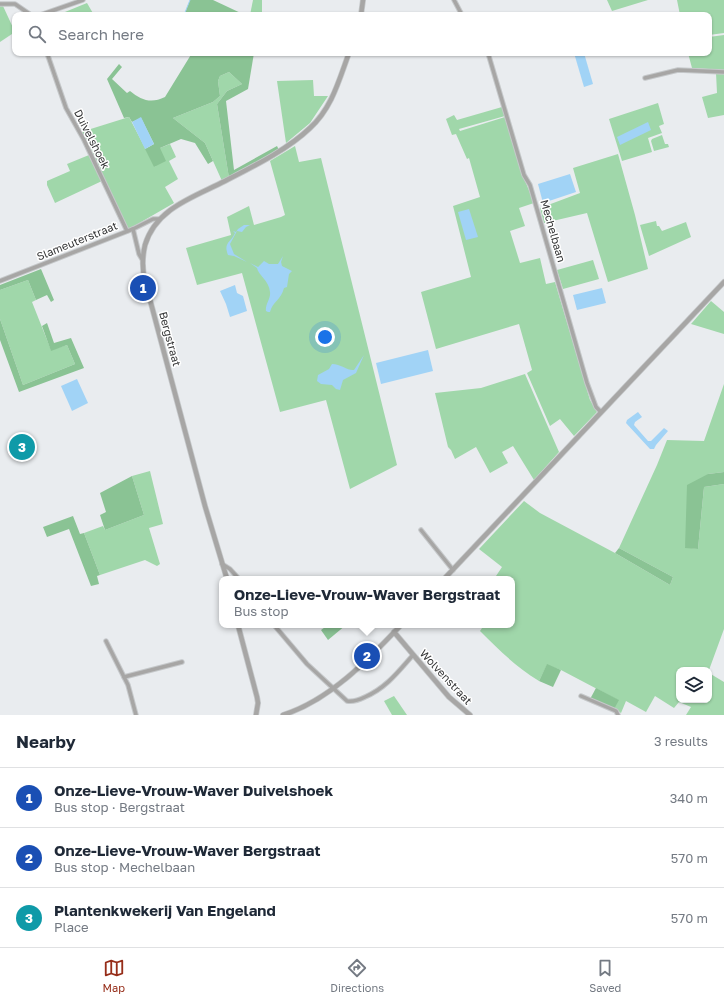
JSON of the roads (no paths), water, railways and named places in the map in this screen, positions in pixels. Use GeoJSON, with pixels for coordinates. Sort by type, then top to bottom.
{"type":"FeatureCollection","features":[{"type":"Feature","properties":{"kind":"street"},"geometry":{"type":"LineString","coordinates":[[49,12],[83,0]]}},
{"type":"Feature","properties":{"kind":"street"},"geometry":{"type":"LineString","coordinates":[[361,12],[363,0]]}},
{"type":"Feature","properties":{"kind":"street"},"geometry":{"type":"LineString","coordinates":[[454,0],[460,12]]}},
{"type":"Feature","properties":{"kind":"street"},"geometry":{"type":"LineString","coordinates":[[0,4],[15,4],[27,12]]}},
{"type":"Feature","properties":{"kind":"street","name":"Duivelshoek"},"geometry":{"type":"LineString","coordinates":[[48,56],[66,108],[84,140],[127,231]]}},
{"type":"Feature","properties":{"kind":"street","name":"Bergstraat"},"geometry":{"type":"LineString","coordinates":[[226,576],[205,506],[142,272],[142,259],[149,234],[160,219],[179,204],[278,151],[311,128],[321,116],[336,91],[348,56]]}},
{"type":"Feature","properties":{"kind":"street","name":"Mechelbaan"},"geometry":{"type":"LineString","coordinates":[[489,56],[524,175],[530,185],[587,383],[596,407],[601,412]]}},
{"type":"Feature","properties":{"kind":"street"},"geometry":{"type":"LineString","coordinates":[[645,78],[678,70],[724,72]]}},
{"type":"Feature","properties":{"kind":"street","name":"Slameuterstraat"},"geometry":{"type":"LineString","coordinates":[[0,281],[133,229],[153,219],[160,219]]}},
{"type":"Feature","properties":{"kind":"street"},"geometry":{"type":"LineString","coordinates":[[133,229],[139,254],[142,259]]}},
{"type":"Feature","properties":{"kind":"street"},"geometry":{"type":"LineString","coordinates":[[447,576],[724,282]]}},
{"type":"Feature","properties":{"kind":"street"},"geometry":{"type":"LineString","coordinates":[[421,530],[453,570]]}},
{"type":"Feature","properties":{"kind":"street"},"geometry":{"type":"LineString","coordinates":[[222,564],[230,569],[236,576]]}},
{"type":"Feature","properties":{"kind":"street"},"geometry":{"type":"LineString","coordinates":[[239,628],[257,697],[258,703],[256,715]]}},
{"type":"Feature","properties":{"kind":"street"},"geometry":{"type":"LineString","coordinates":[[277,628],[307,664],[347,701],[358,700],[376,692],[387,684],[413,655]]}},
{"type":"Feature","properties":{"kind":"street"},"geometry":{"type":"LineString","coordinates":[[283,715],[295,713],[314,702],[366,661],[398,628]]}},
{"type":"Feature","properties":{"kind":"street","name":"Wolvenstraat"},"geometry":{"type":"LineString","coordinates":[[394,632],[449,697],[470,715]]}},
{"type":"Feature","properties":{"kind":"street"},"geometry":{"type":"LineString","coordinates":[[106,641],[128,686],[136,715]]}},
{"type":"Feature","properties":{"kind":"street"},"geometry":{"type":"LineString","coordinates":[[124,677],[182,662]]}},
{"type":"Feature","properties":{"kind":"street"},"geometry":{"type":"LineString","coordinates":[[581,696],[616,711],[618,715]]}},
{"type":"Feature","properties":{"kind":"water"},"geometry":{"type":"Polygon","coordinates":[[[575,56],[585,56],[593,84],[584,87],[575,56]]]}},
{"type":"Feature","properties":{"kind":"water"},"geometry":{"type":"Polygon","coordinates":[[[141,117],[154,144],[145,149],[132,122],[141,117]]]}},
{"type":"Feature","properties":{"kind":"water"},"geometry":{"type":"Polygon","coordinates":[[[648,122],[651,130],[620,145],[617,137],[648,122]]]}},
{"type":"Feature","properties":{"kind":"water"},"geometry":{"type":"Polygon","coordinates":[[[570,174],[576,192],[543,203],[538,184],[570,174]]]}},
{"type":"Feature","properties":{"kind":"water"},"geometry":{"type":"Polygon","coordinates":[[[469,209],[478,237],[466,240],[458,212],[469,209]]]}},
{"type":"Feature","properties":{"kind":"water"},"geometry":{"type":"Polygon","coordinates":[[[244,225],[250,225],[242,232],[237,231],[230,244],[234,254],[247,262],[228,255],[226,247],[235,233],[233,231],[236,232],[238,229],[244,225]]]}},
{"type":"Feature","properties":{"kind":"water"},"geometry":{"type":"Polygon","coordinates":[[[283,256],[281,262],[282,266],[292,271],[289,274],[287,287],[284,288],[270,312],[268,312],[266,311],[266,308],[270,295],[268,284],[257,268],[250,263],[258,267],[264,261],[269,264],[278,264],[283,256]]]}},
{"type":"Feature","properties":{"kind":"water"},"geometry":{"type":"Polygon","coordinates":[[[235,285],[237,293],[243,296],[247,311],[230,317],[220,291],[235,285]]]}},
{"type":"Feature","properties":{"kind":"water"},"geometry":{"type":"Polygon","coordinates":[[[602,288],[606,303],[577,310],[573,295],[602,288]]]}},
{"type":"Feature","properties":{"kind":"water"},"geometry":{"type":"Polygon","coordinates":[[[428,350],[433,371],[381,384],[376,363],[428,350]]]}},
{"type":"Feature","properties":{"kind":"water"},"geometry":{"type":"Polygon","coordinates":[[[364,355],[356,373],[343,380],[340,390],[336,389],[332,385],[321,384],[317,381],[318,375],[329,369],[332,364],[354,370],[364,355]]]}},
{"type":"Feature","properties":{"kind":"water"},"geometry":{"type":"Polygon","coordinates":[[[77,379],[88,403],[72,411],[61,386],[77,379]]]}},
{"type":"Feature","properties":{"kind":"water"},"geometry":{"type":"Polygon","coordinates":[[[638,412],[642,417],[635,422],[634,425],[648,441],[651,441],[664,428],[668,431],[654,449],[650,449],[626,423],[627,420],[638,412]]]}},
{"type":"Feature","properties":{"kind":"waterway"},"geometry":{"type":"LineString","coordinates":[[185,12],[190,0]]}},
{"type":"Feature","properties":{"kind":"place","name":"Onze-Lieve-Vrouw-Waver Duivelshoek"},"geometry":{"type":"Point","coordinates":[143,288]}},
{"type":"Feature","properties":{"kind":"place","name":"Plantenkwekerij Van Engeland"},"geometry":{"type":"Point","coordinates":[22,447]}},
{"type":"Feature","properties":{"kind":"place","name":"Onze-Lieve-Vrouw-Waver Bergstraat"},"geometry":{"type":"Point","coordinates":[367,656]}}]}
